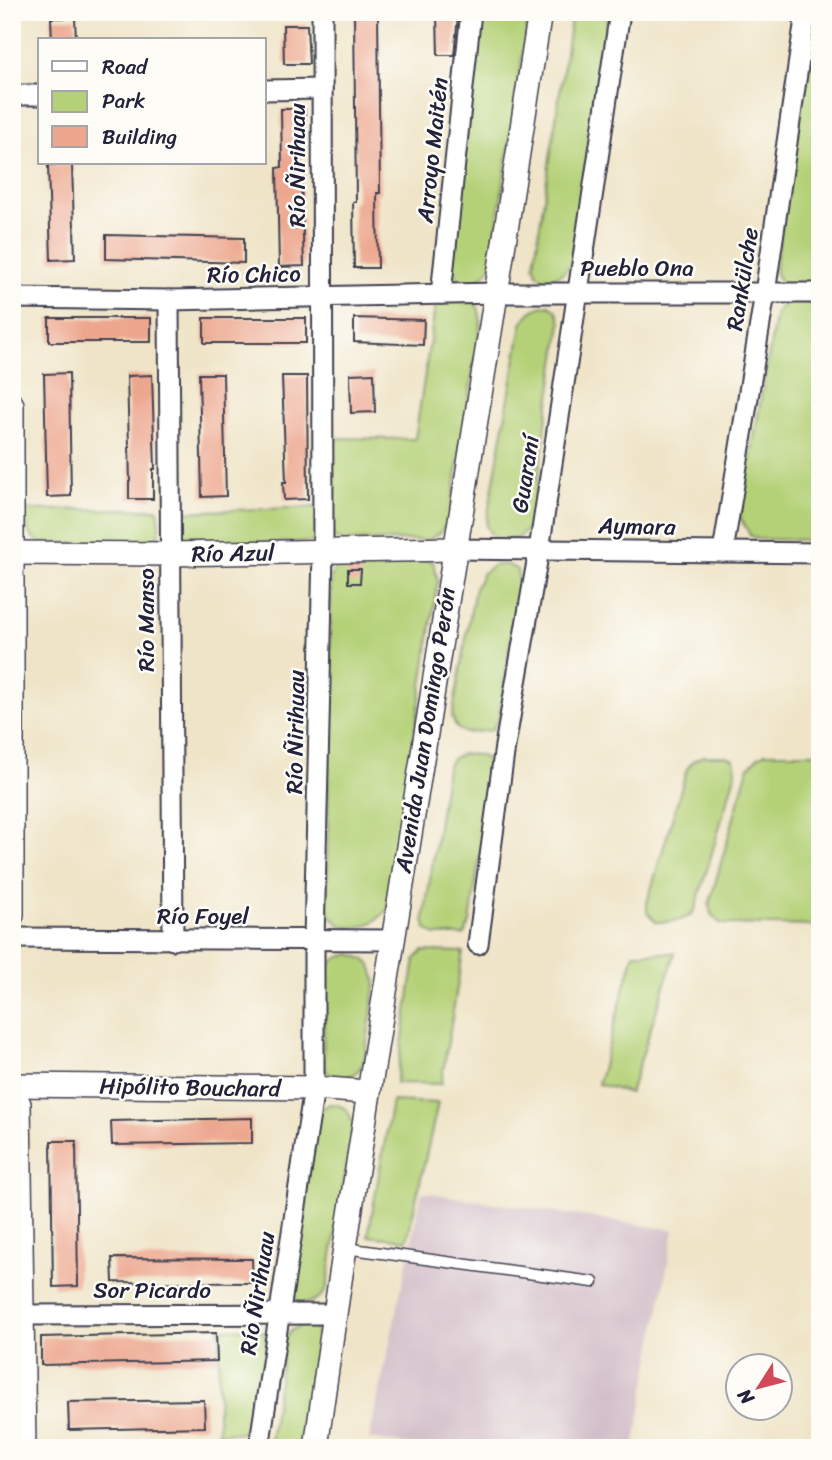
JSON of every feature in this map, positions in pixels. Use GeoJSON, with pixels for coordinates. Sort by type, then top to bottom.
{"type":"FeatureCollection","features":[{"type":"Feature","properties":{"kind":"street","name":"Río Ñirihuau"},"geometry":{"type":"LineString","coordinates":[[259,1448],[314,1088],[314,940],[323,551],[322,12]]}},
{"type":"Feature","properties":{"kind":"street","name":"Arroyo Maitén"},"geometry":{"type":"LineString","coordinates":[[441,294],[471,12]]}},
{"type":"Feature","properties":{"kind":"street","name":"Avenida Juan Domingo Perón"},"geometry":{"type":"LineString","coordinates":[[316,1448],[367,1092],[540,12]]}},
{"type":"Feature","properties":{"kind":"street","name":"Guaraní"},"geometry":{"type":"LineString","coordinates":[[478,944],[505,746],[539,550],[620,12]]}},
{"type":"Feature","properties":{"kind":"street","name":"Rankülche"},"geometry":{"type":"LineString","coordinates":[[723,552],[765,293],[806,12]]}},
{"type":"Feature","properties":{"kind":"street"},"geometry":{"type":"LineString","coordinates":[[266,90],[322,89]]}},
{"type":"Feature","properties":{"kind":"street"},"geometry":{"type":"LineString","coordinates":[[12,95],[38,94]]}},
{"type":"Feature","properties":{"kind":"street","name":"Pueblo Ona"},"geometry":{"type":"LineString","coordinates":[[497,293],[820,292]]}},
{"type":"Feature","properties":{"kind":"street","name":"Río Chico"},"geometry":{"type":"LineString","coordinates":[[12,298],[169,300],[497,293]]}},
{"type":"Feature","properties":{"kind":"street","name":"Río Manso"},"geometry":{"type":"LineString","coordinates":[[169,300],[173,940]]}},
{"type":"Feature","properties":{"kind":"street"},"geometry":{"type":"LineString","coordinates":[[12,405],[12,915]]}},
{"type":"Feature","properties":{"kind":"street","name":"Aymara"},"geometry":{"type":"LineString","coordinates":[[454,549],[820,552]]}},
{"type":"Feature","properties":{"kind":"street","name":"Río Azul"},"geometry":{"type":"LineString","coordinates":[[13,553],[170,554],[454,549]]}},
{"type":"Feature","properties":{"kind":"street","name":"Río Foyel"},"geometry":{"type":"LineString","coordinates":[[12,938],[393,940]]}},
{"type":"Feature","properties":{"kind":"street","name":"Hipólito Bouchard"},"geometry":{"type":"LineString","coordinates":[[12,1085],[314,1088],[367,1092]]}},
{"type":"Feature","properties":{"kind":"street"},"geometry":{"type":"LineString","coordinates":[[12,1091],[19,1104],[16,1315],[24,1448]]}},
{"type":"Feature","properties":{"kind":"street","name":"Sor Picardo"},"geometry":{"type":"LineString","coordinates":[[16,1315],[334,1314]]}},
{"type":"Feature","properties":{"kind":"lane"},"geometry":{"type":"LineString","coordinates":[[344,1248],[593,1282]]}},
{"type":"Feature","properties":{"kind":"shaded area"},"geometry":{"type":"Polygon","coordinates":[[[422,1192],[674,1230],[634,1448],[432,1448],[369,1439],[422,1192]]]}},
{"type":"Feature","properties":{"kind":"green space"},"geometry":{"type":"Polygon","coordinates":[[[480,12],[529,12],[491,266],[477,280],[465,281],[455,275],[452,268],[480,12]]]}},
{"type":"Feature","properties":{"kind":"green space"},"geometry":{"type":"Polygon","coordinates":[[[572,12],[608,13],[571,264],[559,275],[544,279],[537,274],[534,265],[572,12]]]}},
{"type":"Feature","properties":{"kind":"green space"},"geometry":{"type":"Polygon","coordinates":[[[816,12],[820,12],[820,285],[785,285],[775,270],[816,12]]]}},
{"type":"Feature","properties":{"kind":"green space"},"geometry":{"type":"Polygon","coordinates":[[[471,300],[478,307],[481,321],[450,516],[441,532],[428,540],[345,541],[334,538],[329,528],[328,438],[415,439],[436,301],[471,300]]]}},
{"type":"Feature","properties":{"kind":"green space"},"geometry":{"type":"Polygon","coordinates":[[[820,302],[820,540],[758,539],[751,536],[740,518],[776,313],[784,303],[820,302]]]}},
{"type":"Feature","properties":{"kind":"green space"},"geometry":{"type":"Polygon","coordinates":[[[549,305],[557,311],[561,323],[531,526],[517,539],[498,540],[491,535],[486,525],[522,324],[533,311],[549,305]]]}},
{"type":"Feature","properties":{"kind":"green space"},"geometry":{"type":"Polygon","coordinates":[[[317,507],[315,542],[190,544],[183,538],[180,530],[179,512],[317,507]]]}},
{"type":"Feature","properties":{"kind":"green space"},"geometry":{"type":"Polygon","coordinates":[[[158,509],[159,534],[150,544],[42,543],[28,530],[25,510],[158,509]]]}},
{"type":"Feature","properties":{"kind":"green space"},"geometry":{"type":"Polygon","coordinates":[[[421,557],[433,562],[438,580],[388,909],[364,926],[347,927],[339,924],[327,908],[331,576],[337,566],[347,560],[421,557]]]}},
{"type":"Feature","properties":{"kind":"green space"},"geometry":{"type":"Polygon","coordinates":[[[494,565],[509,565],[517,570],[519,583],[499,718],[492,730],[466,733],[457,728],[452,717],[475,588],[483,573],[494,565]]]}},
{"type":"Feature","properties":{"kind":"green space"},"geometry":{"type":"Polygon","coordinates":[[[765,753],[820,753],[820,926],[721,924],[711,914],[709,905],[748,768],[765,753]]]}},
{"type":"Feature","properties":{"kind":"green space"},"geometry":{"type":"Polygon","coordinates":[[[462,754],[478,755],[487,759],[492,769],[470,923],[464,935],[435,935],[426,929],[424,919],[447,767],[452,759],[462,754]]]}},
{"type":"Feature","properties":{"kind":"green space"},"geometry":{"type":"Polygon","coordinates":[[[703,756],[726,756],[734,759],[736,771],[695,910],[682,919],[656,922],[647,912],[647,903],[687,769],[693,761],[703,756]]]}},
{"type":"Feature","properties":{"kind":"green space"},"geometry":{"type":"Polygon","coordinates":[[[423,951],[463,952],[441,1084],[396,1083],[415,959],[423,951]]]}},
{"type":"Feature","properties":{"kind":"green space"},"geometry":{"type":"Polygon","coordinates":[[[634,953],[675,953],[630,1093],[598,1084],[634,953]]]}},
{"type":"Feature","properties":{"kind":"green space"},"geometry":{"type":"Polygon","coordinates":[[[351,954],[371,965],[376,982],[364,1063],[355,1074],[346,1077],[333,1076],[326,1071],[323,1060],[325,972],[336,959],[351,954]]]}},
{"type":"Feature","properties":{"kind":"green space"},"geometry":{"type":"Polygon","coordinates":[[[392,1101],[438,1103],[407,1240],[368,1236],[392,1101]]]}},
{"type":"Feature","properties":{"kind":"green space"},"geometry":{"type":"Polygon","coordinates":[[[330,1104],[346,1109],[353,1125],[327,1288],[316,1300],[300,1303],[293,1297],[291,1287],[316,1119],[321,1109],[330,1104]]]}},
{"type":"Feature","properties":{"kind":"green space"},"geometry":{"type":"Polygon","coordinates":[[[301,1325],[315,1329],[319,1341],[300,1448],[269,1448],[285,1339],[292,1330],[301,1325]]]}},
{"type":"Feature","properties":{"kind":"green space"},"geometry":{"type":"Polygon","coordinates":[[[258,1328],[264,1333],[267,1343],[255,1432],[218,1433],[219,1329],[258,1328]]]}},
{"type":"Feature","properties":{"kind":"building"},"geometry":{"type":"Polygon","coordinates":[[[354,12],[378,12],[378,268],[354,268],[354,12]]]}},
{"type":"Feature","properties":{"kind":"building"},"geometry":{"type":"Polygon","coordinates":[[[437,16],[458,16],[454,55],[438,55],[437,16]]]}},
{"type":"Feature","properties":{"kind":"building"},"geometry":{"type":"Polygon","coordinates":[[[51,18],[75,18],[76,38],[52,38],[51,18]]]}},
{"type":"Feature","properties":{"kind":"building"},"geometry":{"type":"Polygon","coordinates":[[[283,25],[307,25],[309,64],[284,64],[283,25]]]}},
{"type":"Feature","properties":{"kind":"building"},"geometry":{"type":"Polygon","coordinates":[[[281,109],[305,109],[306,148],[300,148],[304,266],[279,267],[277,168],[282,167],[281,109]]]}},
{"type":"Feature","properties":{"kind":"building"},"geometry":{"type":"Polygon","coordinates":[[[48,165],[72,165],[75,259],[51,260],[48,165]]]}},
{"type":"Feature","properties":{"kind":"building"},"geometry":{"type":"Polygon","coordinates":[[[106,235],[244,238],[244,263],[106,259],[106,235]]]}},
{"type":"Feature","properties":{"kind":"building"},"geometry":{"type":"Polygon","coordinates":[[[49,318],[151,318],[151,342],[49,342],[49,318]]]}},
{"type":"Feature","properties":{"kind":"building"},"geometry":{"type":"Polygon","coordinates":[[[204,318],[306,318],[306,343],[204,343],[204,318]]]}},
{"type":"Feature","properties":{"kind":"building"},"geometry":{"type":"Polygon","coordinates":[[[354,318],[424,320],[423,345],[354,342],[354,318]]]}},
{"type":"Feature","properties":{"kind":"building"},"geometry":{"type":"Polygon","coordinates":[[[69,373],[71,496],[47,497],[44,374],[69,373]]]}},
{"type":"Feature","properties":{"kind":"building"},"geometry":{"type":"Polygon","coordinates":[[[374,373],[375,412],[351,413],[350,374],[374,373]]]}},
{"type":"Feature","properties":{"kind":"building"},"geometry":{"type":"Polygon","coordinates":[[[199,374],[223,374],[226,496],[202,497],[199,374]]]}},
{"type":"Feature","properties":{"kind":"building"},"geometry":{"type":"Polygon","coordinates":[[[152,375],[155,469],[153,499],[129,499],[127,376],[152,375]]]}},
{"type":"Feature","properties":{"kind":"building"},"geometry":{"type":"Polygon","coordinates":[[[282,376],[307,376],[308,499],[284,500],[283,482],[286,482],[282,376]]]}},
{"type":"Feature","properties":{"kind":"building"},"geometry":{"type":"Polygon","coordinates":[[[348,569],[361,569],[360,583],[348,583],[348,569]]]}},
{"type":"Feature","properties":{"kind":"building"},"geometry":{"type":"Polygon","coordinates":[[[252,1118],[252,1143],[112,1145],[111,1121],[252,1118]]]}},
{"type":"Feature","properties":{"kind":"building"},"geometry":{"type":"Polygon","coordinates":[[[51,1141],[76,1141],[78,1286],[53,1287],[51,1141]]]}},
{"type":"Feature","properties":{"kind":"building"},"geometry":{"type":"Polygon","coordinates":[[[112,1258],[252,1259],[253,1283],[113,1282],[112,1258]]]}},
{"type":"Feature","properties":{"kind":"building"},"geometry":{"type":"Polygon","coordinates":[[[216,1333],[217,1361],[41,1365],[41,1337],[216,1333]]]}},
{"type":"Feature","properties":{"kind":"building"},"geometry":{"type":"Polygon","coordinates":[[[204,1400],[205,1427],[69,1430],[68,1402],[204,1400]]]}}]}
